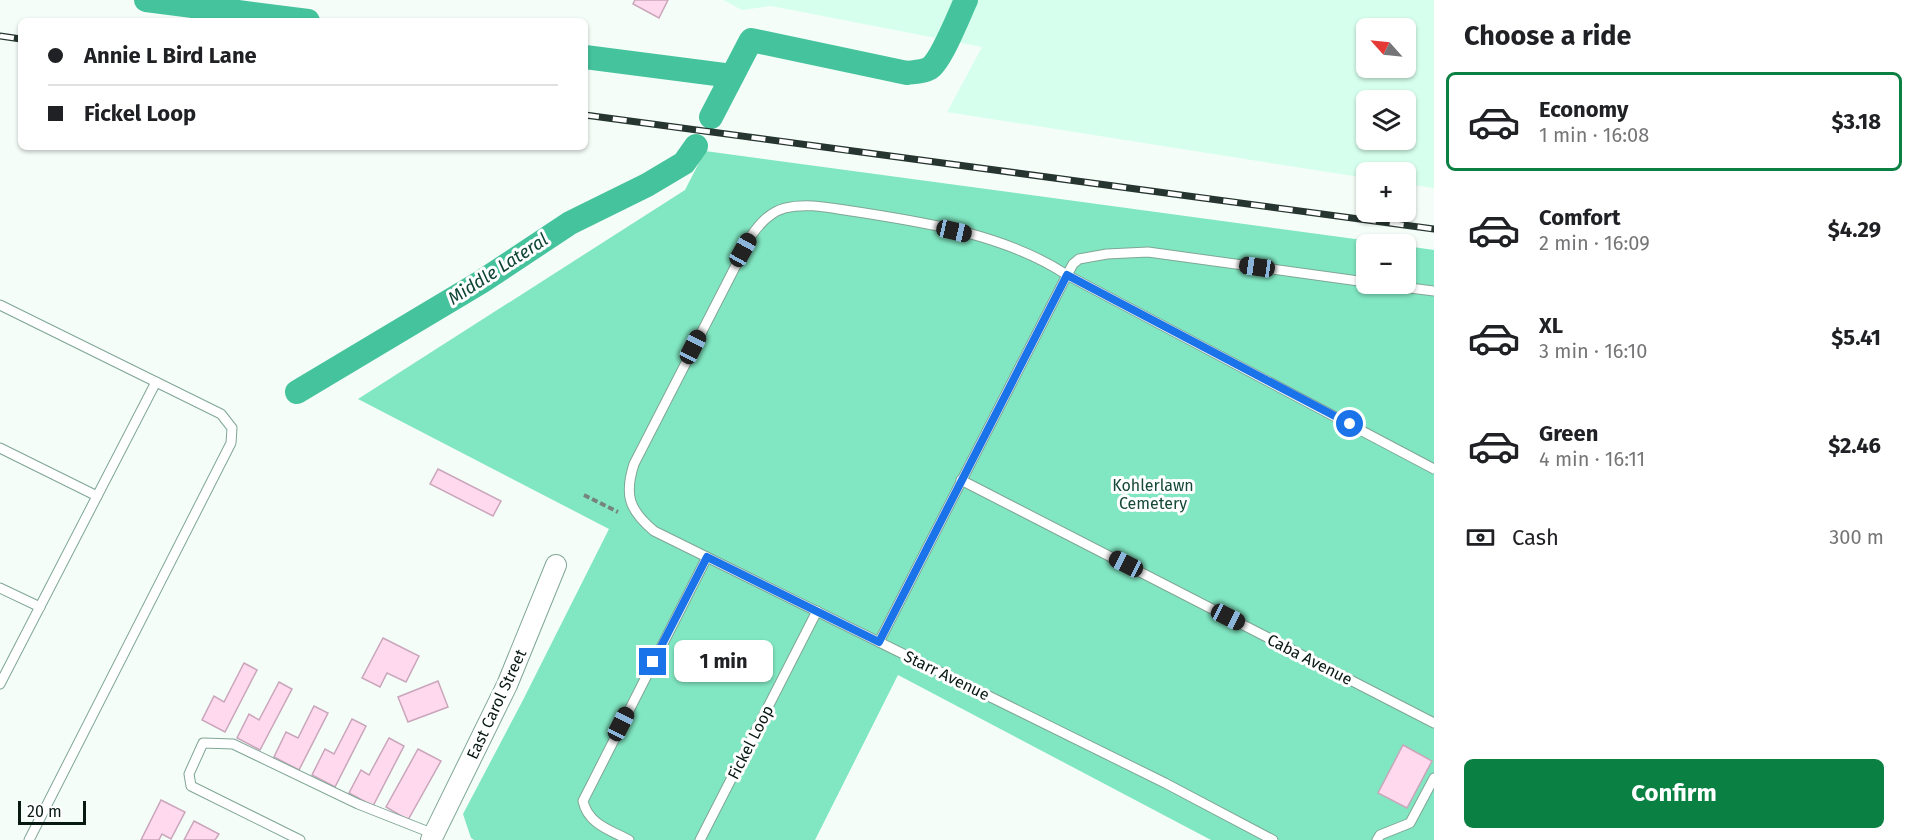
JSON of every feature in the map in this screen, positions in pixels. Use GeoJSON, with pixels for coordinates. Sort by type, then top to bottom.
{"type":"FeatureCollection","features":[{"type":"Feature","properties":{"kind":"street","name":"East Carol Street"},"geometry":{"type":"LineString","coordinates":[[432,837],[507,685],[556,565]]}},
{"type":"Feature","properties":{"kind":"lane"},"geometry":{"type":"LineString","coordinates":[[636,514],[628,493],[629,478],[634,464],[743,250],[760,224],[770,214],[783,208],[800,206],[820,206],[900,219],[972,235],[1014,248],[1047,262],[1067,275],[1434,469]]}},
{"type":"Feature","properties":{"kind":"lane"},"geometry":{"type":"LineString","coordinates":[[879,642],[1067,275],[1079,259],[1107,254],[1148,252],[1356,281]]}},
{"type":"Feature","properties":{"kind":"lane"},"geometry":{"type":"LineString","coordinates":[[1416,289],[1434,291]]}},
{"type":"Feature","properties":{"kind":"lane"},"geometry":{"type":"LineString","coordinates":[[0,305],[221,414],[232,428],[231,442],[28,840]]}},
{"type":"Feature","properties":{"kind":"lane"},"geometry":{"type":"LineString","coordinates":[[0,684],[156,382]]}},
{"type":"Feature","properties":{"kind":"lane"},"geometry":{"type":"LineString","coordinates":[[0,448],[97,496]]}},
{"type":"Feature","properties":{"kind":"lane","name":"Caba Avenue"},"geometry":{"type":"LineString","coordinates":[[961,480],[1434,723]]}},
{"type":"Feature","properties":{"kind":"lane","name":"Starr Avenue"},"geometry":{"type":"LineString","coordinates":[[636,514],[654,531],[1165,783],[1273,840]]}},
{"type":"Feature","properties":{"kind":"lane"},"geometry":{"type":"LineString","coordinates":[[629,840],[598,825],[585,810],[583,801],[707,557]]}},
{"type":"Feature","properties":{"kind":"lane"},"geometry":{"type":"LineString","coordinates":[[0,588],[40,607]]}},
{"type":"Feature","properties":{"kind":"lane","name":"Fickel Loop"},"geometry":{"type":"LineString","coordinates":[[700,840],[817,611]]}},
{"type":"Feature","properties":{"kind":"lane"},"geometry":{"type":"LineString","coordinates":[[300,840],[191,786],[189,774],[202,743],[233,744],[432,837]]}},
{"type":"Feature","properties":{"kind":"lane"},"geometry":{"type":"LineString","coordinates":[[1377,840],[1380,835],[1410,823],[1434,778]]}},
{"type":"Feature","properties":{"kind":"path"},"geometry":{"type":"LineString","coordinates":[[584,495],[627,516],[636,514]]}},
{"type":"Feature","properties":{"kind":"shaded area"},"geometry":{"type":"Polygon","coordinates":[[[723,0],[1434,0],[1434,188],[1416,185],[1416,162],[1356,162],[1356,176],[947,112],[982,47],[771,6],[742,10],[723,0]]]}},
{"type":"Feature","properties":{"kind":"green space","name":"Kohlerlawn Cemetery"},"geometry":{"type":"Polygon","coordinates":[[[705,151],[1356,239],[1356,294],[1416,294],[1416,247],[1434,250],[1434,840],[1211,840],[898,675],[815,840],[474,840],[471,838],[463,814],[609,529],[358,399],[685,190],[705,151]]]}},
{"type":"Feature","properties":{"kind":"building"},"geometry":{"type":"Polygon","coordinates":[[[635,0],[668,0],[659,18],[633,4],[635,0]]]}},
{"type":"Feature","properties":{"kind":"building"},"geometry":{"type":"Polygon","coordinates":[[[438,469],[501,501],[493,516],[430,484],[438,469]]]}},
{"type":"Feature","properties":{"kind":"building"},"geometry":{"type":"Polygon","coordinates":[[[383,638],[419,656],[406,682],[387,673],[380,687],[362,678],[383,638]]]}},
{"type":"Feature","properties":{"kind":"building"},"geometry":{"type":"Polygon","coordinates":[[[244,663],[257,670],[225,732],[202,720],[214,696],[224,702],[244,663]]]}},
{"type":"Feature","properties":{"kind":"building"},"geometry":{"type":"Polygon","coordinates":[[[438,681],[448,707],[408,722],[398,697],[438,681]]]}},
{"type":"Feature","properties":{"kind":"building"},"geometry":{"type":"Polygon","coordinates":[[[279,682],[292,689],[260,750],[237,738],[249,714],[259,720],[279,682]]]}},
{"type":"Feature","properties":{"kind":"building"},"geometry":{"type":"Polygon","coordinates":[[[314,706],[328,713],[299,770],[274,757],[286,732],[298,738],[314,706]]]}},
{"type":"Feature","properties":{"kind":"building"},"geometry":{"type":"Polygon","coordinates":[[[352,719],[366,726],[335,787],[312,775],[325,749],[334,754],[352,719]]]}},
{"type":"Feature","properties":{"kind":"building"},"geometry":{"type":"Polygon","coordinates":[[[389,738],[404,746],[373,806],[349,793],[361,770],[369,775],[389,738]]]}},
{"type":"Feature","properties":{"kind":"building"},"geometry":{"type":"Polygon","coordinates":[[[1403,745],[1432,761],[1407,808],[1378,793],[1403,745]]]}},
{"type":"Feature","properties":{"kind":"building"},"geometry":{"type":"Polygon","coordinates":[[[418,749],[441,761],[408,820],[386,807],[418,749]]]}},
{"type":"Feature","properties":{"kind":"building"},"geometry":{"type":"Polygon","coordinates":[[[161,800],[185,812],[171,839],[162,834],[159,840],[141,840],[161,800]]]}},
{"type":"Feature","properties":{"kind":"building"},"geometry":{"type":"Polygon","coordinates":[[[194,821],[219,834],[215,840],[184,840],[194,821]]]}},
{"type":"Feature","properties":{"kind":"waterway"},"geometry":{"type":"LineString","coordinates":[[146,0],[285,18]]}},
{"type":"Feature","properties":{"kind":"waterway","name":"Middle Lateral"},"geometry":{"type":"LineString","coordinates":[[711,117],[751,40],[907,73],[921,71],[930,68],[940,56],[966,0]]}},
{"type":"Feature","properties":{"kind":"waterway"},"geometry":{"type":"LineString","coordinates":[[588,57],[732,76]]}},
{"type":"Feature","properties":{"kind":"waterway","name":"Middle Lateral"},"geometry":{"type":"LineString","coordinates":[[297,392],[481,282],[570,223],[647,185],[684,163],[696,146]]}},
{"type":"Feature","properties":{"kind":"railway"},"geometry":{"type":"LineString","coordinates":[[0,36],[18,39]]}},
{"type":"Feature","properties":{"kind":"railway"},"geometry":{"type":"LineString","coordinates":[[588,115],[1434,229]]}},
{"type":"Feature","properties":{"kind":"route"},"geometry":{"type":"LineString","coordinates":[[653,662],[707,557],[879,642],[1067,275],[1350,424]]}}]}
